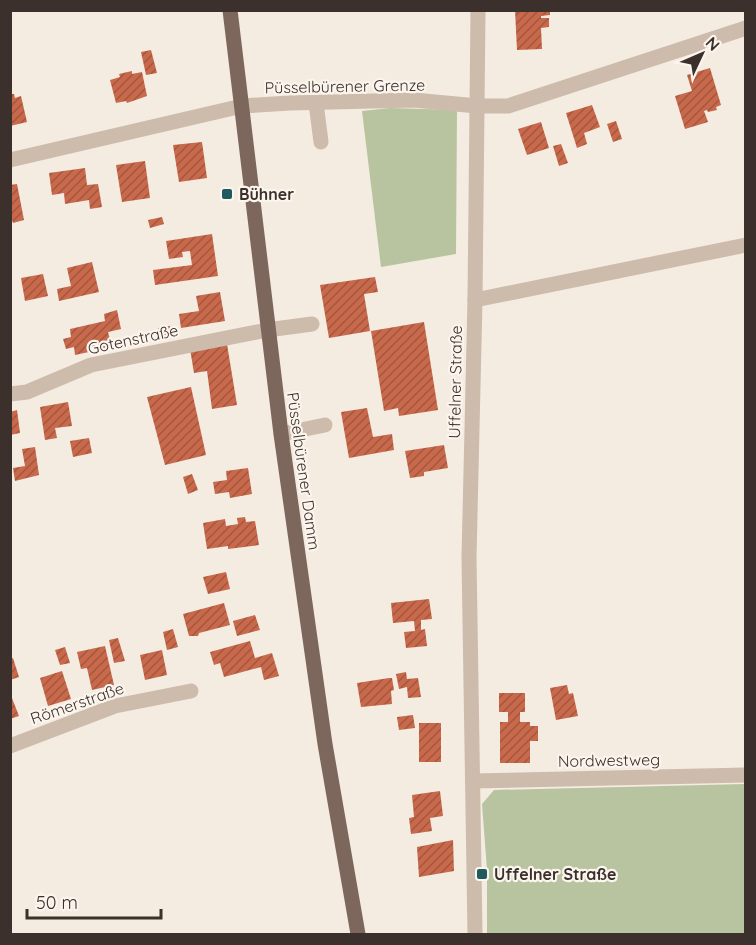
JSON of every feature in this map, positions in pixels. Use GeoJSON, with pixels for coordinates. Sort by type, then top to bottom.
{"type":"FeatureCollection","features":[{"type":"Feature","properties":{"kind":"main road","name":"Püsselbürener Damm"},"geometry":{"type":"LineString","coordinates":[[230,10],[281,434],[325,744],[358,934]]}},
{"type":"Feature","properties":{"kind":"street","name":"Uffelner Straße"},"geometry":{"type":"LineString","coordinates":[[475,934],[469,558],[478,10]]}},
{"type":"Feature","properties":{"kind":"street","name":"Püsselbürener Grenze"},"geometry":{"type":"LineString","coordinates":[[10,160],[242,106],[414,100],[477,106],[508,106],[746,28]]}},
{"type":"Feature","properties":{"kind":"street"},"geometry":{"type":"LineString","coordinates":[[316,103],[321,142]]}},
{"type":"Feature","properties":{"kind":"street"},"geometry":{"type":"LineString","coordinates":[[475,300],[746,245]]}},
{"type":"Feature","properties":{"kind":"street","name":"Gotenstraße"},"geometry":{"type":"LineString","coordinates":[[10,394],[27,392],[92,365],[267,330],[312,324]]}},
{"type":"Feature","properties":{"kind":"street"},"geometry":{"type":"LineString","coordinates":[[281,434],[325,425]]}},
{"type":"Feature","properties":{"kind":"street","name":"Römerstraße"},"geometry":{"type":"LineString","coordinates":[[10,746],[116,706],[191,691]]}},
{"type":"Feature","properties":{"kind":"street","name":"Nordwestweg"},"geometry":{"type":"LineString","coordinates":[[473,781],[746,775]]}},
{"type":"Feature","properties":{"kind":"green space"},"geometry":{"type":"Polygon","coordinates":[[[390,108],[457,110],[456,254],[381,267],[362,111],[390,108]]]}},
{"type":"Feature","properties":{"kind":"green space"},"geometry":{"type":"Polygon","coordinates":[[[745,784],[745,934],[487,934],[487,870],[482,804],[494,790],[745,784]]]}},
{"type":"Feature","properties":{"kind":"building"},"geometry":{"type":"Polygon","coordinates":[[[515,10],[550,10],[550,15],[541,16],[541,18],[549,18],[549,27],[541,28],[542,49],[517,50],[515,10]]]}},
{"type":"Feature","properties":{"kind":"building"},"geometry":{"type":"Polygon","coordinates":[[[151,50],[157,73],[146,75],[141,52],[151,50]]]}},
{"type":"Feature","properties":{"kind":"building"},"geometry":{"type":"Polygon","coordinates":[[[710,68],[721,105],[716,107],[717,110],[704,111],[708,122],[685,129],[675,96],[692,91],[687,75],[710,68]]]}},
{"type":"Feature","properties":{"kind":"building"},"geometry":{"type":"Polygon","coordinates":[[[132,71],[132,74],[142,72],[147,96],[127,103],[126,101],[116,103],[110,80],[120,77],[119,74],[132,71]]]}},
{"type":"Feature","properties":{"kind":"building"},"geometry":{"type":"Polygon","coordinates":[[[10,94],[14,94],[15,98],[21,96],[27,122],[10,126],[10,94]]]}},
{"type":"Feature","properties":{"kind":"building"},"geometry":{"type":"Polygon","coordinates":[[[592,105],[600,127],[584,133],[587,144],[577,148],[566,113],[592,105]]]}},
{"type":"Feature","properties":{"kind":"building"},"geometry":{"type":"Polygon","coordinates":[[[616,121],[622,139],[613,142],[607,124],[616,121]]]}},
{"type":"Feature","properties":{"kind":"building"},"geometry":{"type":"Polygon","coordinates":[[[541,122],[549,148],[527,155],[518,129],[541,122]]]}},
{"type":"Feature","properties":{"kind":"building"},"geometry":{"type":"Polygon","coordinates":[[[202,142],[207,178],[179,182],[173,145],[202,142]]]}},
{"type":"Feature","properties":{"kind":"building"},"geometry":{"type":"Polygon","coordinates":[[[561,144],[568,163],[559,166],[553,146],[561,144]]]}},
{"type":"Feature","properties":{"kind":"building"},"geometry":{"type":"Polygon","coordinates":[[[145,161],[150,198],[122,202],[116,165],[145,161]]]}},
{"type":"Feature","properties":{"kind":"building"},"geometry":{"type":"Polygon","coordinates":[[[85,168],[87,185],[98,184],[102,207],[90,209],[89,200],[65,204],[64,193],[52,195],[49,173],[85,168]]]}},
{"type":"Feature","properties":{"kind":"building"},"geometry":{"type":"Polygon","coordinates":[[[17,184],[24,220],[13,223],[10,220],[10,185],[17,184]]]}},
{"type":"Feature","properties":{"kind":"building"},"geometry":{"type":"Polygon","coordinates":[[[162,217],[164,224],[150,228],[148,220],[162,217]]]}},
{"type":"Feature","properties":{"kind":"building"},"geometry":{"type":"Polygon","coordinates":[[[212,234],[218,276],[155,285],[153,270],[192,265],[190,251],[182,252],[183,257],[169,259],[166,241],[212,234]]]}},
{"type":"Feature","properties":{"kind":"building"},"geometry":{"type":"Polygon","coordinates":[[[92,262],[99,292],[59,301],[57,289],[71,286],[67,268],[92,262]]]}},
{"type":"Feature","properties":{"kind":"building"},"geometry":{"type":"Polygon","coordinates":[[[43,274],[48,296],[25,301],[21,278],[43,274]]]}},
{"type":"Feature","properties":{"kind":"building"},"geometry":{"type":"Polygon","coordinates":[[[375,277],[378,292],[364,294],[370,331],[329,338],[320,285],[375,277]]]}},
{"type":"Feature","properties":{"kind":"building"},"geometry":{"type":"Polygon","coordinates":[[[220,292],[225,321],[181,328],[179,314],[199,311],[196,296],[220,292]]]}},
{"type":"Feature","properties":{"kind":"building"},"geometry":{"type":"Polygon","coordinates":[[[117,310],[121,329],[108,332],[112,347],[75,355],[74,347],[66,349],[63,339],[71,337],[70,329],[105,321],[104,314],[117,310]]]}},
{"type":"Feature","properties":{"kind":"building"},"geometry":{"type":"Polygon","coordinates":[[[424,322],[438,410],[399,416],[398,408],[384,411],[371,331],[424,322]]]}},
{"type":"Feature","properties":{"kind":"building"},"geometry":{"type":"Polygon","coordinates":[[[170,326],[172,334],[160,337],[158,328],[170,326]]]}},
{"type":"Feature","properties":{"kind":"building"},"geometry":{"type":"Polygon","coordinates":[[[227,344],[237,405],[212,409],[207,371],[194,373],[190,349],[227,344]]]}},
{"type":"Feature","properties":{"kind":"building"},"geometry":{"type":"Polygon","coordinates":[[[191,387],[206,455],[165,465],[147,397],[191,387]]]}},
{"type":"Feature","properties":{"kind":"building"},"geometry":{"type":"Polygon","coordinates":[[[68,402],[72,426],[55,428],[57,438],[45,440],[40,407],[68,402]]]}},
{"type":"Feature","properties":{"kind":"building"},"geometry":{"type":"Polygon","coordinates":[[[367,408],[373,437],[392,434],[394,450],[349,458],[341,412],[367,408]]]}},
{"type":"Feature","properties":{"kind":"building"},"geometry":{"type":"Polygon","coordinates":[[[17,410],[20,433],[10,435],[10,412],[17,410]]]}},
{"type":"Feature","properties":{"kind":"building"},"geometry":{"type":"Polygon","coordinates":[[[89,438],[92,453],[73,457],[70,441],[89,438]]]}},
{"type":"Feature","properties":{"kind":"building"},"geometry":{"type":"Polygon","coordinates":[[[444,445],[448,468],[424,472],[424,476],[410,478],[405,451],[444,445]]]}},
{"type":"Feature","properties":{"kind":"building"},"geometry":{"type":"Polygon","coordinates":[[[35,447],[39,475],[15,481],[13,468],[25,466],[22,449],[35,447]]]}},
{"type":"Feature","properties":{"kind":"building"},"geometry":{"type":"Polygon","coordinates":[[[248,468],[252,494],[230,498],[229,492],[215,494],[213,482],[227,480],[226,471],[248,468]]]}},
{"type":"Feature","properties":{"kind":"building"},"geometry":{"type":"Polygon","coordinates":[[[192,474],[198,490],[188,494],[183,477],[192,474]]]}},
{"type":"Feature","properties":{"kind":"building"},"geometry":{"type":"Polygon","coordinates":[[[245,517],[246,522],[255,521],[259,545],[207,549],[203,523],[225,519],[226,526],[238,524],[237,518],[245,517]]]}},
{"type":"Feature","properties":{"kind":"building"},"geometry":{"type":"Polygon","coordinates":[[[226,572],[230,589],[208,594],[203,577],[226,572]]]}},
{"type":"Feature","properties":{"kind":"building"},"geometry":{"type":"Polygon","coordinates":[[[429,599],[432,619],[421,620],[421,630],[425,629],[427,646],[406,648],[404,632],[415,631],[414,621],[393,623],[391,603],[429,599]]]}},
{"type":"Feature","properties":{"kind":"building"},"geometry":{"type":"Polygon","coordinates":[[[224,603],[230,625],[199,633],[198,636],[189,636],[183,614],[224,603]]]}},
{"type":"Feature","properties":{"kind":"building"},"geometry":{"type":"Polygon","coordinates":[[[255,615],[260,630],[237,636],[233,621],[255,615]]]}},
{"type":"Feature","properties":{"kind":"building"},"geometry":{"type":"Polygon","coordinates":[[[173,629],[178,647],[167,650],[163,632],[173,629]]]}},
{"type":"Feature","properties":{"kind":"building"},"geometry":{"type":"Polygon","coordinates":[[[118,638],[125,661],[114,663],[109,640],[118,638]]]}},
{"type":"Feature","properties":{"kind":"building"},"geometry":{"type":"Polygon","coordinates":[[[250,641],[255,658],[272,653],[279,676],[264,680],[261,667],[224,677],[220,663],[214,665],[210,652],[250,641]]]}},
{"type":"Feature","properties":{"kind":"building"},"geometry":{"type":"Polygon","coordinates":[[[105,646],[114,685],[92,690],[87,668],[81,669],[77,652],[105,646]]]}},
{"type":"Feature","properties":{"kind":"building"},"geometry":{"type":"Polygon","coordinates":[[[65,647],[70,663],[60,665],[55,650],[65,647]]]}},
{"type":"Feature","properties":{"kind":"building"},"geometry":{"type":"Polygon","coordinates":[[[162,650],[167,675],[145,680],[140,655],[162,650]]]}},
{"type":"Feature","properties":{"kind":"building"},"geometry":{"type":"Polygon","coordinates":[[[13,658],[19,677],[10,680],[10,659],[13,658]]]}},
{"type":"Feature","properties":{"kind":"building"},"geometry":{"type":"Polygon","coordinates":[[[62,671],[71,699],[48,706],[40,678],[62,671]]]}},
{"type":"Feature","properties":{"kind":"building"},"geometry":{"type":"Polygon","coordinates":[[[406,672],[407,679],[418,678],[421,697],[408,698],[407,687],[399,689],[396,674],[406,672]]]}},
{"type":"Feature","properties":{"kind":"building"},"geometry":{"type":"Polygon","coordinates":[[[392,678],[394,690],[391,691],[392,704],[361,707],[357,683],[392,678]]]}},
{"type":"Feature","properties":{"kind":"building"},"geometry":{"type":"Polygon","coordinates":[[[567,685],[569,694],[573,693],[578,716],[556,720],[550,688],[567,685]]]}},
{"type":"Feature","properties":{"kind":"building"},"geometry":{"type":"Polygon","coordinates":[[[10,693],[19,716],[10,719],[10,693]]]}},
{"type":"Feature","properties":{"kind":"building"},"geometry":{"type":"Polygon","coordinates":[[[499,693],[525,693],[525,712],[520,712],[520,722],[530,722],[530,726],[538,726],[538,741],[530,741],[530,763],[500,763],[500,722],[508,722],[508,712],[499,712],[499,693]]]}},
{"type":"Feature","properties":{"kind":"building"},"geometry":{"type":"Polygon","coordinates":[[[413,715],[415,728],[399,730],[397,717],[413,715]]]}},
{"type":"Feature","properties":{"kind":"building"},"geometry":{"type":"Polygon","coordinates":[[[419,723],[441,723],[441,762],[419,762],[419,723]]]}},
{"type":"Feature","properties":{"kind":"building"},"geometry":{"type":"Polygon","coordinates":[[[440,791],[443,816],[430,818],[432,831],[411,834],[409,818],[414,817],[412,795],[440,791]]]}},
{"type":"Feature","properties":{"kind":"building"},"geometry":{"type":"Polygon","coordinates":[[[453,840],[454,871],[419,877],[417,847],[453,840]]]}},
{"type":"Feature","properties":{"kind":"place","name":"Bühner"},"geometry":{"type":"Point","coordinates":[227,194]}},
{"type":"Feature","properties":{"kind":"place","name":"Uffelner Straße"},"geometry":{"type":"Point","coordinates":[482,874]}}]}
